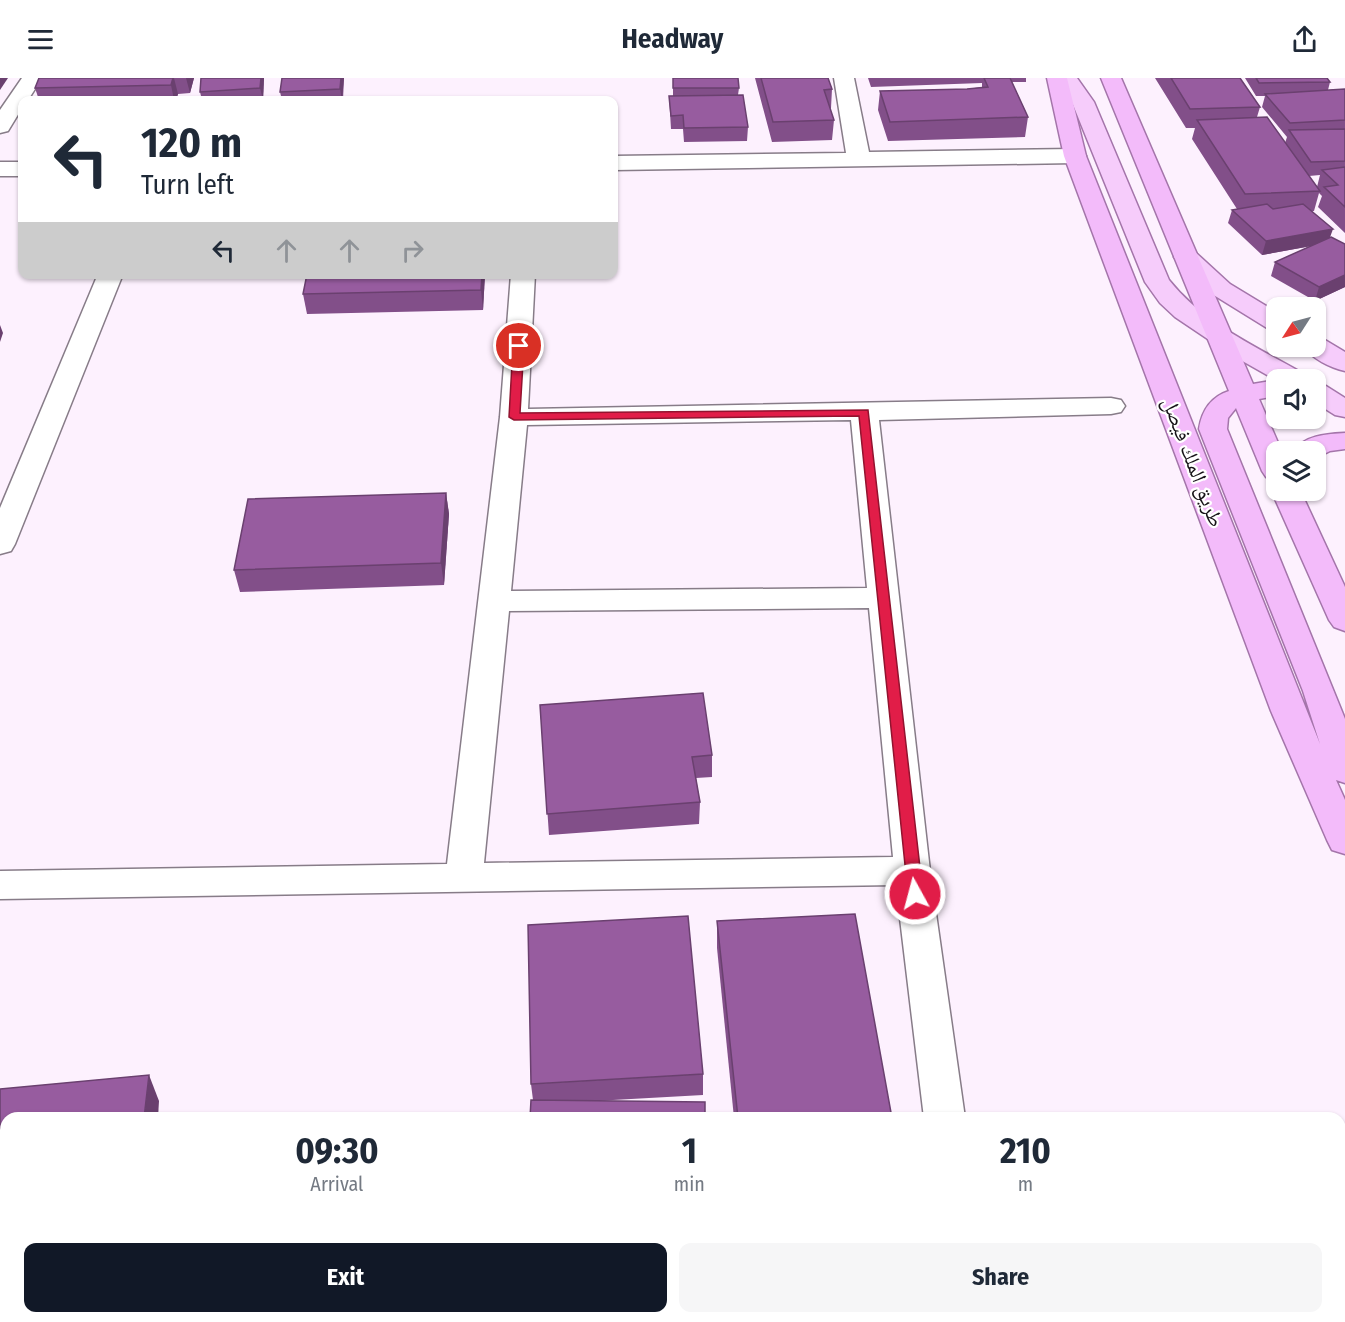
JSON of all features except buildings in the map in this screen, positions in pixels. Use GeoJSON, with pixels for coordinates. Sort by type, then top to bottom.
{"type":"FeatureCollection","features":[{"type":"Feature","properties":{"kind":"highway","name":"طريق الملك فيصل"},"geometry":{"type":"LineString","coordinates":[[1057,78],[1075,156],[1288,711],[1345,840]]}},
{"type":"Feature","properties":{"kind":"highway"},"geometry":{"type":"LineString","coordinates":[[1111,78],[1266,447]]}},
{"type":"Feature","properties":{"kind":"highway"},"geometry":{"type":"LineString","coordinates":[[1266,390],[1243,395],[1218,407],[1213,417],[1213,429],[1319,691],[1345,770]]}},
{"type":"Feature","properties":{"kind":"highway"},"geometry":{"type":"LineString","coordinates":[[1326,443],[1345,441]]}},
{"type":"Feature","properties":{"kind":"highway"},"geometry":{"type":"LineString","coordinates":[[1290,501],[1345,620]]}},
{"type":"Feature","properties":{"kind":"main road"},"geometry":{"type":"LineString","coordinates":[[1067,78],[1083,102],[1157,282],[1177,307],[1277,369]]}},
{"type":"Feature","properties":{"kind":"main road"},"geometry":{"type":"LineString","coordinates":[[1185,257],[1221,289],[1266,317]]}},
{"type":"Feature","properties":{"kind":"main road"},"geometry":{"type":"LineString","coordinates":[[1326,351],[1345,363]]}},
{"type":"Feature","properties":{"kind":"main road"},"geometry":{"type":"LineString","coordinates":[[1326,383],[1345,385]]}},
{"type":"Feature","properties":{"kind":"main road"},"geometry":{"type":"LineString","coordinates":[[1326,398],[1345,409]]}},
{"type":"Feature","properties":{"kind":"street"},"geometry":{"type":"LineString","coordinates":[[20,96],[32,78]]}},
{"type":"Feature","properties":{"kind":"street"},"geometry":{"type":"LineString","coordinates":[[844,78],[859,160]]}},
{"type":"Feature","properties":{"kind":"street"},"geometry":{"type":"LineString","coordinates":[[0,126],[18,99]]}},
{"type":"Feature","properties":{"kind":"street"},"geometry":{"type":"LineString","coordinates":[[618,163],[1075,156]]}},
{"type":"Feature","properties":{"kind":"street"},"geometry":{"type":"LineString","coordinates":[[0,169],[18,169]]}},
{"type":"Feature","properties":{"kind":"street"},"geometry":{"type":"LineString","coordinates":[[0,544],[109,279]]}},
{"type":"Feature","properties":{"kind":"street"},"geometry":{"type":"LineString","coordinates":[[464,877],[514,417],[523,279]]}},
{"type":"Feature","properties":{"kind":"street"},"geometry":{"type":"LineString","coordinates":[[514,417],[1111,406]]}},
{"type":"Feature","properties":{"kind":"street"},"geometry":{"type":"LineString","coordinates":[[864,412],[912,871],[944,1112]]}},
{"type":"Feature","properties":{"kind":"street"},"geometry":{"type":"LineString","coordinates":[[494,601],[884,598]]}},
{"type":"Feature","properties":{"kind":"street"},"geometry":{"type":"LineString","coordinates":[[0,885],[912,871]]}},
{"type":"Feature","properties":{"kind":"route"},"geometry":{"type":"LineString","coordinates":[[519,346],[514,417],[864,412],[915,894]]}}]}
